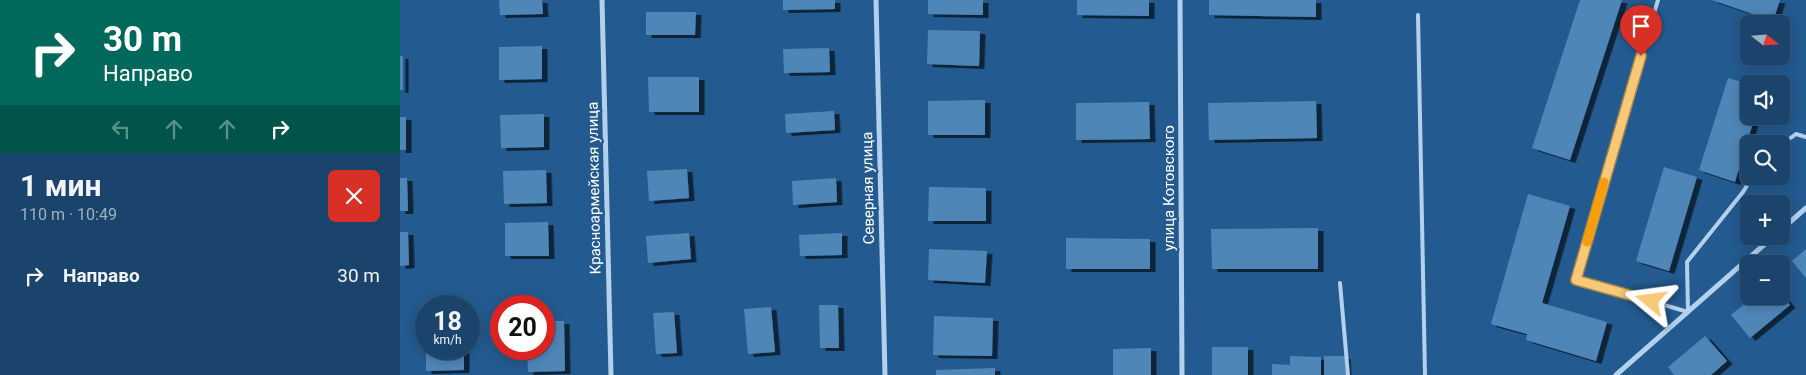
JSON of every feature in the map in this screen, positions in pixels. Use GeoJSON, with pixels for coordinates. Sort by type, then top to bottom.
{"type":"FeatureCollection","features":[{"type":"Feature","properties":{"kind":"street","name":"Красноармейская улица"},"geometry":{"type":"LineString","coordinates":[[602,0],[611,375]]}},
{"type":"Feature","properties":{"kind":"street","name":"Северная улица"},"geometry":{"type":"LineString","coordinates":[[876,0],[884,375]]}},
{"type":"Feature","properties":{"kind":"street","name":"улица Котовского"},"geometry":{"type":"LineString","coordinates":[[1180,0],[1182,375]]}},
{"type":"Feature","properties":{"kind":"street"},"geometry":{"type":"LineString","coordinates":[[1790,222],[1806,208]]}},
{"type":"Feature","properties":{"kind":"street"},"geometry":{"type":"LineString","coordinates":[[1616,375],[1764,245]]}},
{"type":"Feature","properties":{"kind":"lane"},"geometry":{"type":"LineString","coordinates":[[1658,0],[1576,280],[1688,312],[1687,262],[1747,185]]}},
{"type":"Feature","properties":{"kind":"lane"},"geometry":{"type":"LineString","coordinates":[[1418,15],[1425,375]]}},
{"type":"Feature","properties":{"kind":"lane"},"geometry":{"type":"LineString","coordinates":[[1790,138],[1796,134],[1806,137]]}},
{"type":"Feature","properties":{"kind":"lane"},"geometry":{"type":"LineString","coordinates":[[1340,283],[1348,375]]}},
{"type":"Feature","properties":{"kind":"building"},"geometry":{"type":"Polygon","coordinates":[[[499,0],[542,0],[543,14],[500,15],[499,0]]]}},
{"type":"Feature","properties":{"kind":"building"},"geometry":{"type":"Polygon","coordinates":[[[783,0],[835,0],[835,9],[783,10],[783,0]]]}},
{"type":"Feature","properties":{"kind":"building"},"geometry":{"type":"Polygon","coordinates":[[[928,0],[983,0],[983,15],[928,14],[928,0]]]}},
{"type":"Feature","properties":{"kind":"building"},"geometry":{"type":"Polygon","coordinates":[[[1077,0],[1149,0],[1149,16],[1077,15],[1077,0]]]}},
{"type":"Feature","properties":{"kind":"building"},"geometry":{"type":"Polygon","coordinates":[[[1209,0],[1316,0],[1316,17],[1209,15],[1209,0]]]}},
{"type":"Feature","properties":{"kind":"building"},"geometry":{"type":"Polygon","coordinates":[[[1580,0],[1622,0],[1570,160],[1532,148],[1580,0]]]}},
{"type":"Feature","properties":{"kind":"building"},"geometry":{"type":"Polygon","coordinates":[[[1712,0],[1780,0],[1775,15],[1756,15],[1712,0]]]}},
{"type":"Feature","properties":{"kind":"building"},"geometry":{"type":"Polygon","coordinates":[[[646,12],[696,12],[695,35],[646,35],[646,12]]]}},
{"type":"Feature","properties":{"kind":"building"},"geometry":{"type":"Polygon","coordinates":[[[928,30],[980,31],[979,66],[927,64],[928,30]]]}},
{"type":"Feature","properties":{"kind":"building"},"geometry":{"type":"Polygon","coordinates":[[[542,46],[542,79],[499,80],[499,47],[542,46]]]}},
{"type":"Feature","properties":{"kind":"building"},"geometry":{"type":"Polygon","coordinates":[[[829,48],[830,72],[784,73],[783,49],[829,48]]]}},
{"type":"Feature","properties":{"kind":"building"},"geometry":{"type":"Polygon","coordinates":[[[400,56],[403,56],[403,90],[400,90],[400,56]]]}},
{"type":"Feature","properties":{"kind":"building"},"geometry":{"type":"Polygon","coordinates":[[[648,77],[699,77],[699,112],[649,112],[648,77]]]}},
{"type":"Feature","properties":{"kind":"building"},"geometry":{"type":"Polygon","coordinates":[[[1728,78],[1740,81],[1740,125],[1752,125],[1749,135],[1740,135],[1740,166],[1735,182],[1699,170],[1728,78]]]}},
{"type":"Feature","properties":{"kind":"building"},"geometry":{"type":"Polygon","coordinates":[[[985,100],[985,135],[928,135],[928,101],[985,100]]]}},
{"type":"Feature","properties":{"kind":"building"},"geometry":{"type":"Polygon","coordinates":[[[1316,101],[1317,138],[1209,140],[1208,103],[1316,101]]]}},
{"type":"Feature","properties":{"kind":"building"},"geometry":{"type":"Polygon","coordinates":[[[1149,102],[1150,139],[1076,140],[1076,103],[1149,102]]]}},
{"type":"Feature","properties":{"kind":"building"},"geometry":{"type":"Polygon","coordinates":[[[834,111],[835,130],[786,133],[785,114],[834,111]]]}},
{"type":"Feature","properties":{"kind":"building"},"geometry":{"type":"Polygon","coordinates":[[[544,114],[544,147],[501,148],[500,115],[544,114]]]}},
{"type":"Feature","properties":{"kind":"building"},"geometry":{"type":"Polygon","coordinates":[[[400,117],[406,117],[406,150],[400,150],[400,117]]]}},
{"type":"Feature","properties":{"kind":"building"},"geometry":{"type":"Polygon","coordinates":[[[1664,167],[1697,177],[1669,271],[1636,261],[1664,167]]]}},
{"type":"Feature","properties":{"kind":"building"},"geometry":{"type":"Polygon","coordinates":[[[687,169],[689,198],[649,201],[647,171],[687,169]]]}},
{"type":"Feature","properties":{"kind":"building"},"geometry":{"type":"Polygon","coordinates":[[[546,170],[547,203],[504,204],[503,171],[546,170]]]}},
{"type":"Feature","properties":{"kind":"building"},"geometry":{"type":"Polygon","coordinates":[[[400,178],[407,178],[408,211],[400,211],[400,178]]]}},
{"type":"Feature","properties":{"kind":"building"},"geometry":{"type":"Polygon","coordinates":[[[836,178],[837,202],[793,205],[792,181],[836,178]]]}},
{"type":"Feature","properties":{"kind":"building"},"geometry":{"type":"Polygon","coordinates":[[[929,187],[986,188],[986,221],[928,221],[929,187]]]}},
{"type":"Feature","properties":{"kind":"building"},"geometry":{"type":"Polygon","coordinates":[[[1528,194],[1570,206],[1542,303],[1607,322],[1596,361],[1526,340],[1527,334],[1491,324],[1528,194]]]}},
{"type":"Feature","properties":{"kind":"building"},"geometry":{"type":"Polygon","coordinates":[[[548,222],[549,256],[505,256],[505,223],[548,222]]]}},
{"type":"Feature","properties":{"kind":"building"},"geometry":{"type":"Polygon","coordinates":[[[1318,228],[1318,269],[1212,269],[1211,229],[1318,228]]]}},
{"type":"Feature","properties":{"kind":"building"},"geometry":{"type":"Polygon","coordinates":[[[400,232],[408,232],[409,265],[400,266],[400,232]]]}},
{"type":"Feature","properties":{"kind":"building"},"geometry":{"type":"Polygon","coordinates":[[[689,233],[691,259],[648,263],[646,236],[689,233]]]}},
{"type":"Feature","properties":{"kind":"building"},"geometry":{"type":"Polygon","coordinates":[[[842,233],[842,255],[800,256],[799,235],[842,233]]]}},
{"type":"Feature","properties":{"kind":"building"},"geometry":{"type":"Polygon","coordinates":[[[1066,238],[1150,239],[1150,269],[1066,269],[1066,238]]]}},
{"type":"Feature","properties":{"kind":"building"},"geometry":{"type":"Polygon","coordinates":[[[929,249],[987,251],[985,283],[928,280],[929,249]]]}},
{"type":"Feature","properties":{"kind":"building"},"geometry":{"type":"Polygon","coordinates":[[[1806,249],[1806,278],[1792,261],[1806,249]]]}},
{"type":"Feature","properties":{"kind":"building"},"geometry":{"type":"Polygon","coordinates":[[[819,305],[838,305],[839,348],[820,348],[819,305]]]}},
{"type":"Feature","properties":{"kind":"building"},"geometry":{"type":"Polygon","coordinates":[[[1743,305],[1790,305],[1750,338],[1731,315],[1743,305]]]}},
{"type":"Feature","properties":{"kind":"building"},"geometry":{"type":"Polygon","coordinates":[[[771,307],[775,352],[748,354],[744,309],[771,307]]]}},
{"type":"Feature","properties":{"kind":"building"},"geometry":{"type":"Polygon","coordinates":[[[674,312],[677,353],[656,354],[653,313],[674,312]]]}},
{"type":"Feature","properties":{"kind":"building"},"geometry":{"type":"Polygon","coordinates":[[[934,316],[993,318],[992,356],[933,355],[934,316]]]}},
{"type":"Feature","properties":{"kind":"building"},"geometry":{"type":"Polygon","coordinates":[[[555,321],[564,321],[565,371],[528,372],[527,360],[555,360],[555,321]]]}},
{"type":"Feature","properties":{"kind":"building"},"geometry":{"type":"Polygon","coordinates":[[[1705,336],[1727,361],[1711,375],[1674,375],[1668,367],[1705,336]]]}},
{"type":"Feature","properties":{"kind":"building"},"geometry":{"type":"Polygon","coordinates":[[[1212,347],[1248,347],[1248,375],[1212,375],[1212,347]]]}},
{"type":"Feature","properties":{"kind":"building"},"geometry":{"type":"Polygon","coordinates":[[[1151,348],[1151,375],[1113,375],[1113,349],[1151,348]]]}},
{"type":"Feature","properties":{"kind":"building"},"geometry":{"type":"Polygon","coordinates":[[[1290,356],[1321,357],[1321,375],[1272,375],[1272,364],[1290,365],[1290,356]]]}},
{"type":"Feature","properties":{"kind":"building"},"geometry":{"type":"Polygon","coordinates":[[[1324,356],[1345,356],[1346,375],[1324,375],[1324,356]]]}},
{"type":"Feature","properties":{"kind":"building"},"geometry":{"type":"Polygon","coordinates":[[[426,360],[464,360],[464,370],[426,371],[426,360]]]}},
{"type":"Feature","properties":{"kind":"building"},"geometry":{"type":"Polygon","coordinates":[[[995,368],[995,375],[936,375],[936,370],[995,368]]]}},
{"type":"Feature","properties":{"kind":"slow traffic"},"geometry":{"type":"LineString","coordinates":[[1587,242],[1604,182]]}},
{"type":"Feature","properties":{"kind":"route"},"geometry":{"type":"LineString","coordinates":[[1641,56],[1576,280],[1651,301]]}}]}
